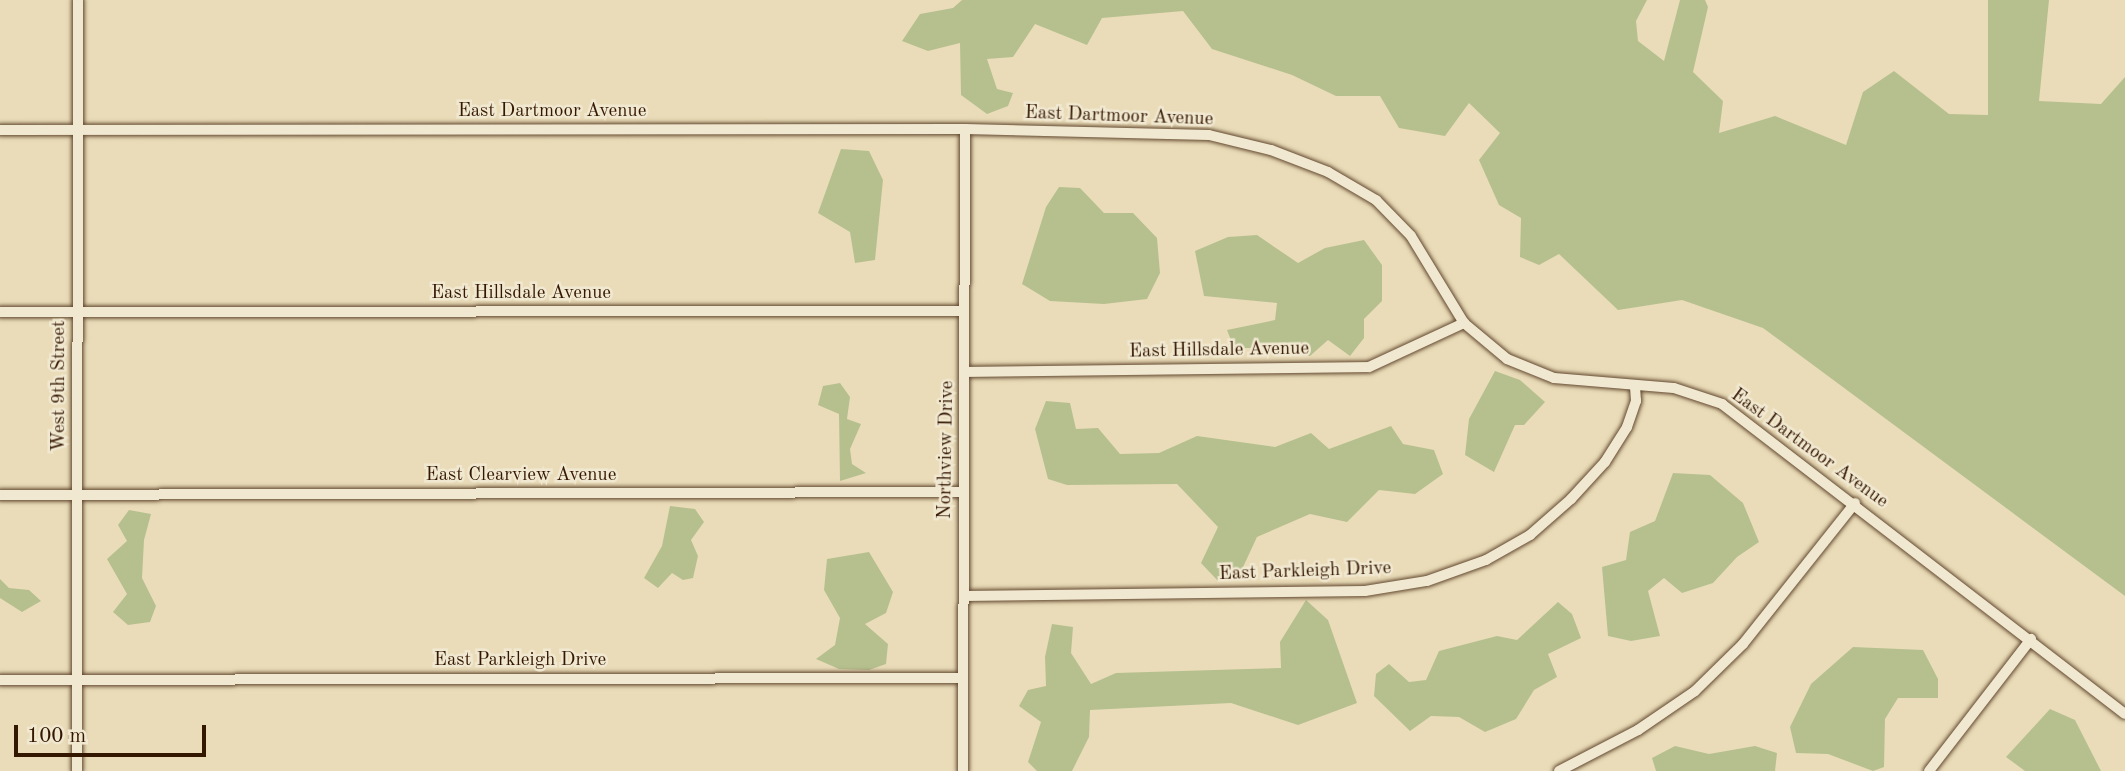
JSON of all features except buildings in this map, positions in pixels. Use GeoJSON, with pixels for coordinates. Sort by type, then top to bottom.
{"type":"FeatureCollection","features":[{"type":"Feature","properties":{"kind":"street","name":"West 9th Street"},"geometry":{"type":"LineString","coordinates":[[77,771],[78,0]]}},
{"type":"Feature","properties":{"kind":"street","name":"East Dartmoor Avenue"},"geometry":{"type":"LineString","coordinates":[[0,130],[965,129],[1209,135],[1271,150],[1328,173],[1376,200],[1411,236],[1464,323],[1507,359],[1554,378],[1674,388],[1722,404],[1855,503],[2125,714]]}},
{"type":"Feature","properties":{"kind":"street","name":"Northview Drive"},"geometry":{"type":"LineString","coordinates":[[963,771],[965,129]]}},
{"type":"Feature","properties":{"kind":"street","name":"East Hillsdale Avenue"},"geometry":{"type":"LineString","coordinates":[[0,312],[964,311]]}},
{"type":"Feature","properties":{"kind":"street","name":"East Hillsdale Avenue"},"geometry":{"type":"LineString","coordinates":[[966,372],[1369,367],[1464,323]]}},
{"type":"Feature","properties":{"kind":"street","name":"East Parkleigh Drive"},"geometry":{"type":"LineString","coordinates":[[964,596],[1365,591],[1427,581],[1486,560],[1530,535],[1571,499],[1605,462],[1627,427],[1636,401],[1634,384]]}},
{"type":"Feature","properties":{"kind":"street","name":"East Clearview Avenue"},"geometry":{"type":"LineString","coordinates":[[0,495],[964,492]]}},
{"type":"Feature","properties":{"kind":"street"},"geometry":{"type":"LineString","coordinates":[[1559,771],[1638,730],[1695,691],[1743,644],[1855,503]]}},
{"type":"Feature","properties":{"kind":"street"},"geometry":{"type":"LineString","coordinates":[[1929,771],[2031,639]]}},
{"type":"Feature","properties":{"kind":"street","name":"East Parkleigh Drive"},"geometry":{"type":"LineString","coordinates":[[0,680],[963,678]]}},
{"type":"Feature","properties":{"kind":"green space"},"geometry":{"type":"Polygon","coordinates":[[[962,0],[1647,0],[1636,21],[1638,41],[1664,61],[1680,0],[1705,0],[1708,7],[1693,72],[1723,101],[1719,133],[1775,116],[1846,145],[1863,92],[1894,71],[1949,114],[1988,115],[1988,0],[2049,0],[2039,101],[2101,104],[2125,77],[2125,596],[1763,328],[1682,300],[1618,310],[1559,254],[1539,265],[1520,257],[1521,218],[1499,205],[1479,160],[1500,133],[1469,103],[1445,136],[1399,128],[1380,96],[1336,96],[1292,75],[1212,49],[1183,11],[1102,18],[1087,45],[1035,24],[1013,57],[987,59],[997,89],[1013,93],[1008,106],[987,114],[961,95],[960,43],[928,51],[902,41],[920,14],[953,8],[962,0]]]}},
{"type":"Feature","properties":{"kind":"green space"},"geometry":{"type":"Polygon","coordinates":[[[841,149],[869,151],[883,180],[875,260],[855,263],[850,232],[818,213],[841,149]]]}},
{"type":"Feature","properties":{"kind":"green space"},"geometry":{"type":"Polygon","coordinates":[[[1059,187],[1080,188],[1104,213],[1133,213],[1157,238],[1160,273],[1147,299],[1104,304],[1050,301],[1022,284],[1046,207],[1059,187]]]}},
{"type":"Feature","properties":{"kind":"green space"},"geometry":{"type":"Polygon","coordinates":[[[1257,235],[1298,263],[1325,248],[1364,240],[1382,265],[1382,301],[1364,319],[1364,338],[1350,356],[1328,340],[1310,356],[1272,348],[1234,348],[1227,330],[1275,320],[1277,303],[1204,296],[1195,251],[1228,237],[1257,235]]]}},
{"type":"Feature","properties":{"kind":"green space"},"geometry":{"type":"Polygon","coordinates":[[[1495,371],[1520,380],[1545,402],[1524,425],[1515,425],[1494,472],[1465,455],[1469,419],[1495,371]]]}},
{"type":"Feature","properties":{"kind":"green space"},"geometry":{"type":"Polygon","coordinates":[[[840,383],[850,397],[847,419],[861,424],[850,449],[852,464],[866,473],[840,481],[839,414],[818,405],[823,386],[840,383]]]}},
{"type":"Feature","properties":{"kind":"green space"},"geometry":{"type":"Polygon","coordinates":[[[1046,401],[1070,403],[1076,429],[1098,428],[1120,454],[1159,453],[1197,436],[1275,447],[1311,433],[1329,449],[1391,426],[1403,444],[1434,450],[1443,474],[1415,494],[1379,490],[1347,522],[1310,514],[1257,537],[1237,580],[1218,581],[1201,563],[1218,527],[1177,484],[1067,485],[1048,479],[1035,429],[1046,401]]]}},
{"type":"Feature","properties":{"kind":"green space"},"geometry":{"type":"Polygon","coordinates":[[[1673,473],[1710,475],[1743,503],[1759,542],[1737,557],[1713,583],[1682,593],[1664,578],[1648,591],[1660,636],[1631,641],[1608,636],[1602,567],[1626,560],[1630,532],[1655,521],[1673,473]]]}},
{"type":"Feature","properties":{"kind":"green space"},"geometry":{"type":"Polygon","coordinates":[[[670,506],[695,509],[704,522],[691,540],[698,556],[693,578],[683,580],[672,573],[658,588],[644,578],[662,546],[670,506]]]}},
{"type":"Feature","properties":{"kind":"green space"},"geometry":{"type":"Polygon","coordinates":[[[129,510],[151,514],[144,540],[142,578],[156,606],[150,622],[128,625],[113,612],[127,594],[107,559],[127,541],[118,525],[129,510]]]}},
{"type":"Feature","properties":{"kind":"green space"},"geometry":{"type":"Polygon","coordinates":[[[869,552],[893,592],[886,613],[865,624],[888,644],[886,664],[869,670],[839,669],[816,659],[835,645],[840,618],[824,590],[827,559],[869,552]]]}},
{"type":"Feature","properties":{"kind":"green space"},"geometry":{"type":"Polygon","coordinates":[[[0,579],[9,588],[29,590],[41,601],[22,612],[0,598],[0,579]]]}},
{"type":"Feature","properties":{"kind":"green space"},"geometry":{"type":"Polygon","coordinates":[[[1306,600],[1328,620],[1357,703],[1298,725],[1231,703],[1090,710],[1089,737],[1072,771],[1037,771],[1028,762],[1041,722],[1019,706],[1028,690],[1046,686],[1045,657],[1052,624],[1073,627],[1071,653],[1091,684],[1116,673],[1281,668],[1280,642],[1306,600]]]}},
{"type":"Feature","properties":{"kind":"green space"},"geometry":{"type":"Polygon","coordinates":[[[1558,602],[1572,614],[1581,638],[1548,654],[1557,677],[1534,690],[1516,719],[1485,732],[1459,717],[1431,716],[1410,731],[1374,696],[1376,674],[1389,664],[1409,682],[1426,680],[1439,651],[1497,636],[1517,640],[1558,602]]]}},
{"type":"Feature","properties":{"kind":"green space"},"geometry":{"type":"Polygon","coordinates":[[[1853,647],[1923,650],[1938,679],[1938,698],[1898,698],[1885,719],[1884,767],[1873,771],[1828,754],[1796,753],[1790,727],[1811,684],[1853,647]]]}},
{"type":"Feature","properties":{"kind":"green space"},"geometry":{"type":"Polygon","coordinates":[[[2050,709],[2075,720],[2101,771],[2025,771],[2006,757],[2050,709]]]}},
{"type":"Feature","properties":{"kind":"green space"},"geometry":{"type":"Polygon","coordinates":[[[1675,746],[1709,754],[1755,746],[1777,753],[1775,771],[1656,771],[1652,758],[1675,746]]]}}]}
